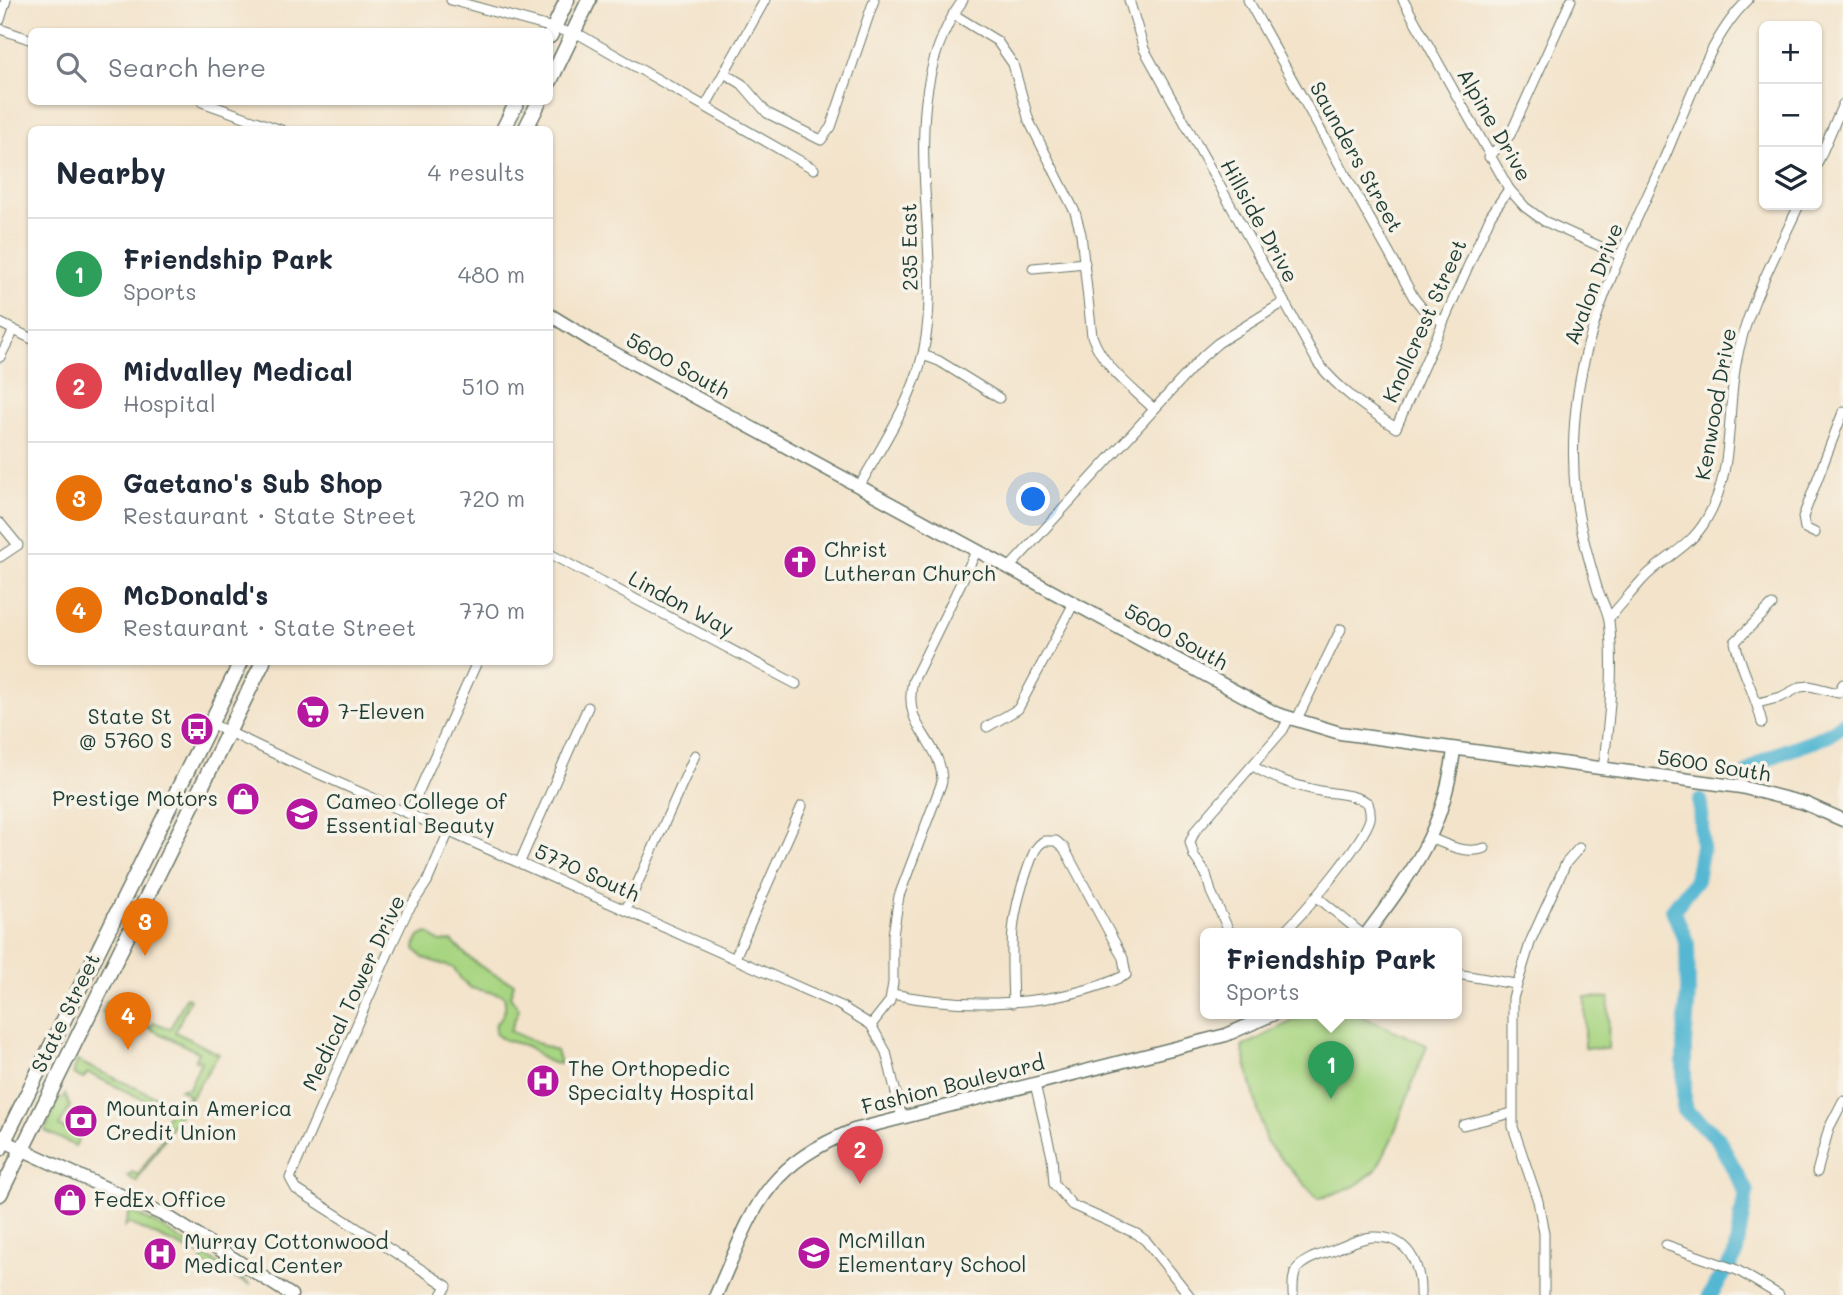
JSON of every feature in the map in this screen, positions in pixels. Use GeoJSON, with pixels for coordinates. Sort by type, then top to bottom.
{"type":"FeatureCollection","features":[{"type":"Feature","properties":{"kind":"main road"},"geometry":{"type":"LineString","coordinates":[[553,30],[567,0]]}},
{"type":"Feature","properties":{"kind":"main road"},"geometry":{"type":"LineString","coordinates":[[553,75],[589,0]]}},
{"type":"Feature","properties":{"kind":"main road"},"geometry":{"type":"LineString","coordinates":[[505,126],[516,105]]}},
{"type":"Feature","properties":{"kind":"main road"},"geometry":{"type":"LineString","coordinates":[[528,126],[538,105]]}},
{"type":"Feature","properties":{"kind":"main road","name":"State Street"},"geometry":{"type":"LineString","coordinates":[[1,1143],[239,665]]}},
{"type":"Feature","properties":{"kind":"main road","name":"State Street"},"geometry":{"type":"LineString","coordinates":[[0,1194],[262,665]]}},
{"type":"Feature","properties":{"kind":"street"},"geometry":{"type":"LineString","coordinates":[[0,20],[6,0]]}},
{"type":"Feature","properties":{"kind":"street"},"geometry":{"type":"LineString","coordinates":[[451,0],[539,28]]}},
{"type":"Feature","properties":{"kind":"street"},"geometry":{"type":"LineString","coordinates":[[706,105],[765,0]]}},
{"type":"Feature","properties":{"kind":"street"},"geometry":{"type":"LineString","coordinates":[[724,73],[742,84],[768,113],[821,140],[831,127],[874,0]]}},
{"type":"Feature","properties":{"kind":"street","name":"235 East"},"geometry":{"type":"LineString","coordinates":[[859,487],[906,399],[923,355],[929,316],[925,134],[927,83],[939,42],[963,0]]}},
{"type":"Feature","properties":{"kind":"street","name":"Hillside Drive"},"geometry":{"type":"LineString","coordinates":[[1009,568],[1218,343],[1284,302],[1144,49],[1129,0]]}},
{"type":"Feature","properties":{"kind":"street","name":"Saunders Street"},"geometry":{"type":"LineString","coordinates":[[1248,0],[1414,298],[1423,309],[1443,322]]}},
{"type":"Feature","properties":{"kind":"street","name":"Alpine Drive"},"geometry":{"type":"LineString","coordinates":[[1403,0],[1508,189],[1525,207],[1544,221],[1621,256]]}},
{"type":"Feature","properties":{"kind":"street"},"geometry":{"type":"LineString","coordinates":[[1489,157],[1510,135],[1571,0]]}},
{"type":"Feature","properties":{"kind":"street","name":"Avalon Drive"},"geometry":{"type":"LineString","coordinates":[[1603,769],[1610,687],[1609,618],[1586,551],[1579,520],[1573,437],[1576,401],[1588,340],[1621,256],[1715,44],[1748,0]]}},
{"type":"Feature","properties":{"kind":"street"},"geometry":{"type":"LineString","coordinates":[[953,14],[997,41],[1013,64],[1029,121],[1075,212],[1081,234],[1093,336],[1097,349],[1105,362],[1154,409]]}},
{"type":"Feature","properties":{"kind":"street"},"geometry":{"type":"LineString","coordinates":[[0,29],[28,39]]}},
{"type":"Feature","properties":{"kind":"street"},"geometry":{"type":"LineString","coordinates":[[553,32],[573,33],[587,38],[814,169]]}},
{"type":"Feature","properties":{"kind":"street"},"geometry":{"type":"LineString","coordinates":[[1822,152],[1843,104]]}},
{"type":"Feature","properties":{"kind":"street"},"geometry":{"type":"LineString","coordinates":[[210,105],[270,126]]}},
{"type":"Feature","properties":{"kind":"street","name":"Knollcrest Street"},"geometry":{"type":"LineString","coordinates":[[1284,302],[1330,379],[1360,404],[1396,428],[1491,215],[1508,189]]}},
{"type":"Feature","properties":{"kind":"street","name":"Kenwood Drive"},"geometry":{"type":"LineString","coordinates":[[1609,618],[1643,578],[1695,536],[1714,506],[1728,457],[1735,365],[1741,339],[1797,210]]}},
{"type":"Feature","properties":{"kind":"street"},"geometry":{"type":"LineString","coordinates":[[1032,268],[1084,263]]}},
{"type":"Feature","properties":{"kind":"street","name":"5600 South"},"geometry":{"type":"LineString","coordinates":[[553,317],[859,487],[1266,708],[1292,719],[1340,733],[1770,793],[1804,803],[1843,820]]}},
{"type":"Feature","properties":{"kind":"street"},"geometry":{"type":"LineString","coordinates":[[0,323],[28,337]]}},
{"type":"Feature","properties":{"kind":"street"},"geometry":{"type":"LineString","coordinates":[[0,357],[14,330]]}},
{"type":"Feature","properties":{"kind":"street"},"geometry":{"type":"LineString","coordinates":[[923,355],[939,361],[999,398]]}},
{"type":"Feature","properties":{"kind":"street"},"geometry":{"type":"LineString","coordinates":[[1815,533],[1805,527],[1802,517],[1843,412]]}},
{"type":"Feature","properties":{"kind":"street"},"geometry":{"type":"LineString","coordinates":[[0,523],[18,545],[0,556]]}},
{"type":"Feature","properties":{"kind":"street"},"geometry":{"type":"LineString","coordinates":[[902,1118],[887,1052],[872,1025],[887,1007],[892,994],[893,935],[899,896],[942,782],[940,762],[914,721],[909,696],[913,681],[977,550]]}},
{"type":"Feature","properties":{"kind":"street","name":"Lindon Way"},"geometry":{"type":"LineString","coordinates":[[553,556],[796,684]]}},
{"type":"Feature","properties":{"kind":"street"},"geometry":{"type":"LineString","coordinates":[[987,727],[1018,709],[1074,603]]}},
{"type":"Feature","properties":{"kind":"street"},"geometry":{"type":"LineString","coordinates":[[1762,723],[1758,703],[1740,663],[1735,642],[1772,605]]}},
{"type":"Feature","properties":{"kind":"street"},"geometry":{"type":"LineString","coordinates":[[1228,928],[1190,842],[1195,831],[1292,719],[1341,629]]}},
{"type":"Feature","properties":{"kind":"street"},"geometry":{"type":"LineString","coordinates":[[410,813],[476,665]]}},
{"type":"Feature","properties":{"kind":"street"},"geometry":{"type":"LineString","coordinates":[[1758,703],[1781,697],[1800,687],[1810,686],[1834,693],[1838,692],[1843,684]]}},
{"type":"Feature","properties":{"kind":"street"},"geometry":{"type":"LineString","coordinates":[[520,862],[588,707]]}},
{"type":"Feature","properties":{"kind":"street","name":"5770 South"},"geometry":{"type":"LineString","coordinates":[[210,723],[735,958],[846,1009],[872,1025]]}},
{"type":"Feature","properties":{"kind":"street"},"geometry":{"type":"LineString","coordinates":[[1371,928],[1409,876],[1430,838],[1447,794],[1454,750]]}},
{"type":"Feature","properties":{"kind":"street"},"geometry":{"type":"LineString","coordinates":[[626,909],[695,755]]}},
{"type":"Feature","properties":{"kind":"street"},"geometry":{"type":"LineString","coordinates":[[1253,766],[1293,784],[1356,797],[1368,803],[1371,811],[1365,829],[1316,896],[1287,928]]}},
{"type":"Feature","properties":{"kind":"street"},"geometry":{"type":"LineString","coordinates":[[735,958],[802,806]]}},
{"type":"Feature","properties":{"kind":"street","name":"Medical Tower Drive"},"geometry":{"type":"LineString","coordinates":[[442,1295],[447,1286],[296,1189],[290,1178],[392,944],[427,882],[449,831]]}},
{"type":"Feature","properties":{"kind":"street"},"geometry":{"type":"LineString","coordinates":[[1430,838],[1464,851],[1485,848]]}},
{"type":"Feature","properties":{"kind":"street"},"geometry":{"type":"LineString","coordinates":[[892,994],[990,1004],[1013,1003],[1039,1000],[1111,982],[1126,975],[1123,958],[1064,848],[1056,841],[1044,841],[1035,848],[1017,897],[1012,919],[1011,945],[1013,1003]]}},
{"type":"Feature","properties":{"kind":"street"},"geometry":{"type":"LineString","coordinates":[[1544,1295],[1544,1233],[1538,1201],[1516,1140],[1512,1113],[1513,999],[1515,984],[1531,940],[1566,863],[1579,848]]}},
{"type":"Feature","properties":{"kind":"street"},"geometry":{"type":"LineString","coordinates":[[1316,896],[1355,928]]}},
{"type":"Feature","properties":{"kind":"street"},"geometry":{"type":"LineString","coordinates":[[1462,975],[1515,984]]}},
{"type":"Feature","properties":{"kind":"street","name":"Fashion Boulevard"},"geometry":{"type":"LineString","coordinates":[[716,1295],[756,1208],[778,1175],[802,1156],[836,1137],[854,1130],[1226,1035],[1262,1019]]}},
{"type":"Feature","properties":{"kind":"street"},"geometry":{"type":"LineString","coordinates":[[1035,1084],[1052,1157],[1054,1184],[1072,1205],[1137,1234],[1146,1241],[1185,1293]]}},
{"type":"Feature","properties":{"kind":"street"},"geometry":{"type":"LineString","coordinates":[[1817,1172],[1829,1128],[1843,1101]]}},
{"type":"Feature","properties":{"kind":"street"},"geometry":{"type":"LineString","coordinates":[[1463,1125],[1512,1113]]}},
{"type":"Feature","properties":{"kind":"street"},"geometry":{"type":"LineString","coordinates":[[1,1143],[22,1149],[170,1218],[291,1295]]}},
{"type":"Feature","properties":{"kind":"street"},"geometry":{"type":"LineString","coordinates":[[1293,1295],[1295,1272],[1300,1266],[1362,1239],[1384,1237],[1410,1253],[1415,1261],[1419,1270],[1420,1295]]}},
{"type":"Feature","properties":{"kind":"street"},"geometry":{"type":"LineString","coordinates":[[1666,1245],[1737,1270],[1779,1295]]}},
{"type":"Feature","properties":{"kind":"green space"},"geometry":{"type":"Polygon","coordinates":[[[428,933],[440,942],[452,941],[480,966],[514,983],[510,996],[519,1009],[510,1031],[556,1051],[560,1063],[550,1062],[531,1048],[498,1036],[495,1033],[496,1023],[505,1010],[503,995],[471,988],[454,968],[423,958],[415,946],[420,937],[428,933]]]}},
{"type":"Feature","properties":{"kind":"green space"},"geometry":{"type":"Polygon","coordinates":[[[186,997],[190,999],[175,1032],[219,1054],[136,1182],[128,1176],[132,1172],[138,1175],[169,1128],[164,1122],[176,1098],[186,1101],[189,1095],[180,1089],[189,1088],[201,1061],[195,1060],[198,1052],[118,1013],[114,1013],[113,1019],[102,1012],[107,1001],[151,1027],[154,1022],[170,1029],[186,997]]]}},
{"type":"Feature","properties":{"kind":"green space"},"geometry":{"type":"Polygon","coordinates":[[[1585,997],[1609,998],[1608,1049],[1585,1048],[1585,997]]]}},
{"type":"Feature","properties":{"kind":"green space"},"geometry":{"type":"Polygon","coordinates":[[[1296,1019],[1368,1019],[1427,1045],[1392,1138],[1376,1170],[1355,1186],[1318,1199],[1266,1142],[1242,1047],[1296,1019]]]}},
{"type":"Feature","properties":{"kind":"green space"},"geometry":{"type":"Polygon","coordinates":[[[77,1061],[160,1101],[156,1108],[153,1104],[88,1073],[83,1079],[73,1074],[77,1061]]]}},
{"type":"Feature","properties":{"kind":"green space"},"geometry":{"type":"Polygon","coordinates":[[[65,1094],[70,1107],[59,1126],[80,1137],[75,1146],[45,1131],[58,1099],[62,1099],[65,1094]]]}},
{"type":"Feature","properties":{"kind":"green space"},"geometry":{"type":"Polygon","coordinates":[[[130,1211],[156,1224],[251,1285],[201,1264],[204,1257],[128,1223],[124,1229],[130,1211]]]}},
{"type":"Feature","properties":{"kind":"waterway"},"geometry":{"type":"LineString","coordinates":[[1747,775],[1768,759],[1820,738],[1843,724]]}},
{"type":"Feature","properties":{"kind":"waterway"},"geometry":{"type":"LineString","coordinates":[[1700,801],[1702,846],[1696,880],[1673,910],[1687,944],[1684,1110],[1717,1137],[1746,1192],[1735,1256],[1710,1295]]}},
{"type":"Feature","properties":{"kind":"place","name":"Christ Lutheran Church"},"geometry":{"type":"Point","coordinates":[800,562]}},
{"type":"Feature","properties":{"kind":"place","name":"7-Eleven"},"geometry":{"type":"Point","coordinates":[313,712]}},
{"type":"Feature","properties":{"kind":"place","name":"State St @ 5760 S"},"geometry":{"type":"Point","coordinates":[197,729]}},
{"type":"Feature","properties":{"kind":"place","name":"Prestige Motors"},"geometry":{"type":"Point","coordinates":[243,799]}},
{"type":"Feature","properties":{"kind":"place","name":"Cameo College of Essential Beauty"},"geometry":{"type":"Point","coordinates":[302,814]}},
{"type":"Feature","properties":{"kind":"place","name":"Gaetano's Sub Shop"},"geometry":{"type":"Point","coordinates":[145,956]}},
{"type":"Feature","properties":{"kind":"place","name":"McDonald's"},"geometry":{"type":"Point","coordinates":[128,1050]}},
{"type":"Feature","properties":{"kind":"place","name":"The Orthopedic Specialty Hospital"},"geometry":{"type":"Point","coordinates":[543,1081]}},
{"type":"Feature","properties":{"kind":"place","name":"Friendship Park"},"geometry":{"type":"Point","coordinates":[1331,1099]}},
{"type":"Feature","properties":{"kind":"place","name":"Mountain America Credit Union"},"geometry":{"type":"Point","coordinates":[81,1121]}},
{"type":"Feature","properties":{"kind":"place","name":"Midvalley Medical"},"geometry":{"type":"Point","coordinates":[860,1184]}},
{"type":"Feature","properties":{"kind":"place","name":"FedEx Office"},"geometry":{"type":"Point","coordinates":[70,1200]}},
{"type":"Feature","properties":{"kind":"place","name":"McMillan Elementary School"},"geometry":{"type":"Point","coordinates":[814,1253]}},
{"type":"Feature","properties":{"kind":"place","name":"Murray Cottonwood Medical Center"},"geometry":{"type":"Point","coordinates":[160,1254]}}]}
